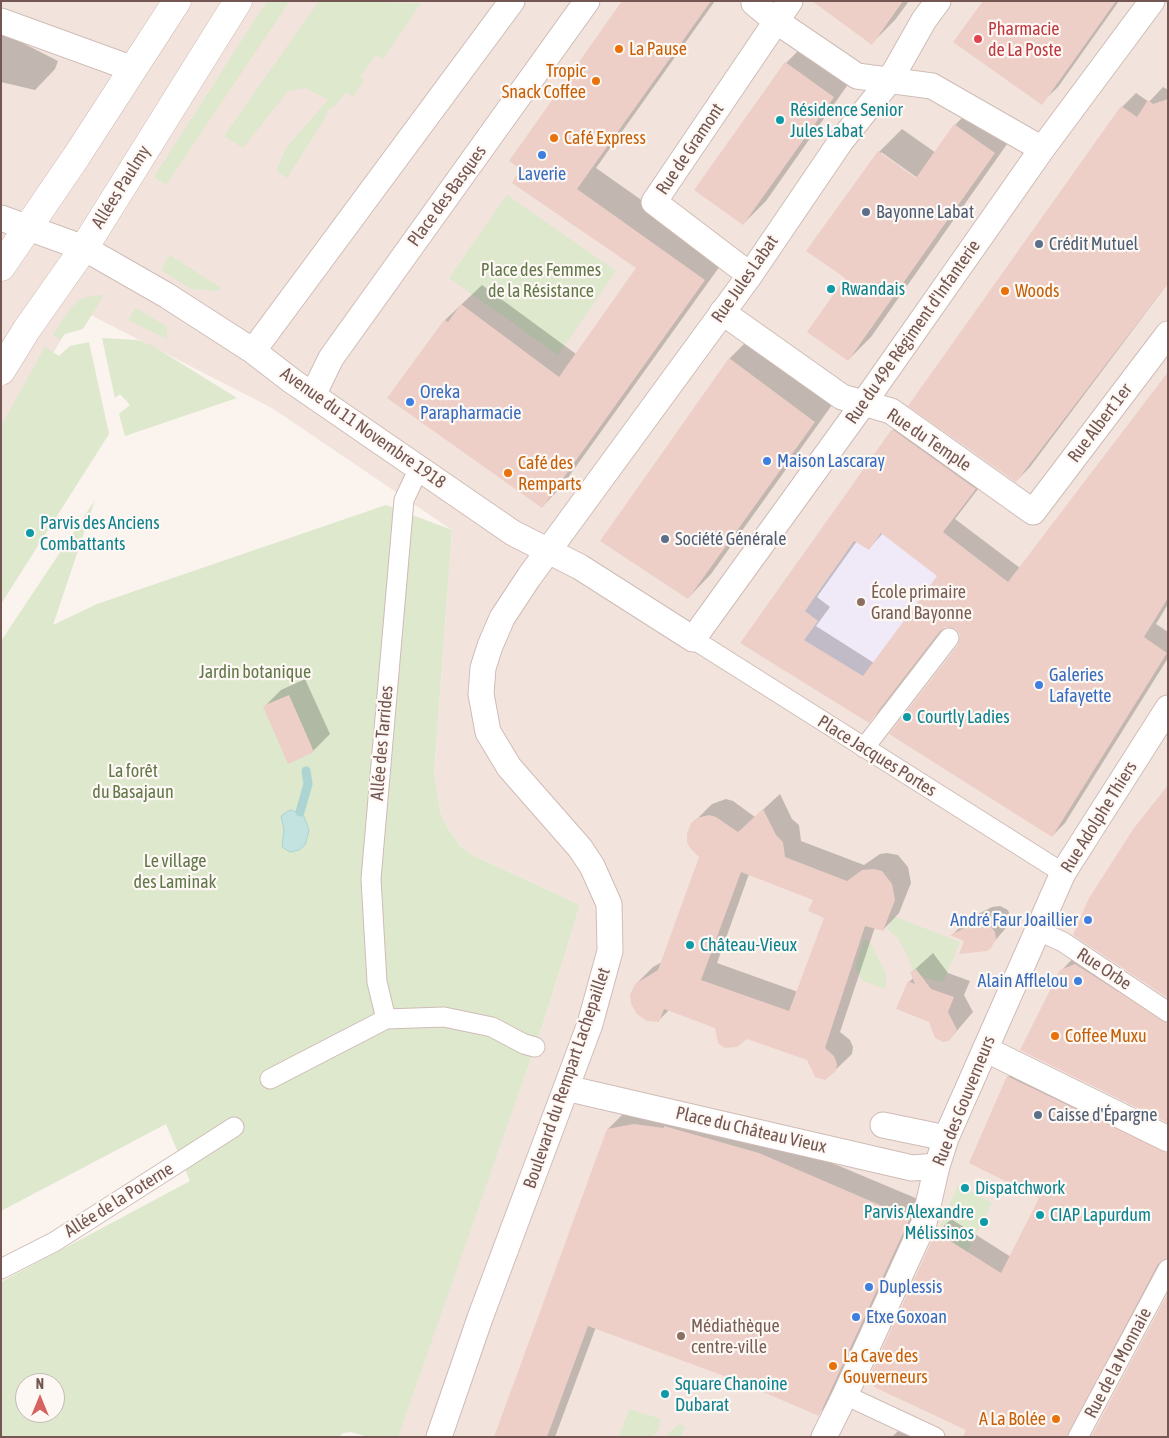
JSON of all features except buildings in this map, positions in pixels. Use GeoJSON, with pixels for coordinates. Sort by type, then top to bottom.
{"type":"FeatureCollection","features":[{"type":"Feature","properties":{"kind":"main road"},"geometry":{"type":"LineString","coordinates":[[1,267],[177,1]]}},
{"type":"Feature","properties":{"kind":"main road","name":"Allées Paulmy"},"geometry":{"type":"LineString","coordinates":[[1,371],[27,329],[84,248],[238,1]]}},
{"type":"Feature","properties":{"kind":"street"},"geometry":{"type":"LineString","coordinates":[[253,351],[512,1]]}},
{"type":"Feature","properties":{"kind":"street","name":"Place des Basques"},"geometry":{"type":"LineString","coordinates":[[313,395],[331,358],[587,1]]}},
{"type":"Feature","properties":{"kind":"street","name":"Rue Jules Labat"},"geometry":{"type":"LineString","coordinates":[[547,552],[750,275],[841,141],[890,80],[924,20],[938,1]]}},
{"type":"Feature","properties":{"kind":"street"},"geometry":{"type":"LineString","coordinates":[[1154,1],[1168,12]]}},
{"type":"Feature","properties":{"kind":"street","name":"Rue du 49e Régiment d'Infanterie"},"geometry":{"type":"LineString","coordinates":[[693,639],[863,404],[1042,149],[1154,1]]}},
{"type":"Feature","properties":{"kind":"street"},"geometry":{"type":"LineString","coordinates":[[754,3],[783,11],[857,76],[932,86],[1042,149]]}},
{"type":"Feature","properties":{"kind":"street","name":"Rue de Gramont"},"geometry":{"type":"LineString","coordinates":[[750,275],[654,202],[783,11]]}},
{"type":"Feature","properties":{"kind":"street"},"geometry":{"type":"LineString","coordinates":[[1,21],[133,69]]}},
{"type":"Feature","properties":{"kind":"street","name":"Avenue du 11 Novembre 1918"},"geometry":{"type":"LineString","coordinates":[[1,218],[84,248],[166,295],[253,351],[313,395],[513,533],[547,552],[580,567],[693,639]]}},
{"type":"Feature","properties":{"kind":"street","name":"Rue du Temple"},"geometry":{"type":"LineString","coordinates":[[722,312],[842,397],[891,411],[1033,512]]}},
{"type":"Feature","properties":{"kind":"street","name":"Rue Albert 1er"},"geometry":{"type":"LineString","coordinates":[[1033,512],[1168,334]]}},
{"type":"Feature","properties":{"kind":"street","name":"Allée des Tarrides"},"geometry":{"type":"LineString","coordinates":[[386,1019],[376,982],[370,879],[404,500],[419,468]]}},
{"type":"Feature","properties":{"kind":"street","name":"Boulevard du Rempart Lachepaillet"},"geometry":{"type":"LineString","coordinates":[[440,1437],[480,1318],[590,1024],[610,951],[608,904],[598,878],[580,848],[526,789],[497,750],[484,715],[481,694],[483,668],[502,618],[547,552]]}},
{"type":"Feature","properties":{"kind":"street"},"geometry":{"type":"LineString","coordinates":[[864,748],[949,638]]}},
{"type":"Feature","properties":{"kind":"street","name":"Place Jacques Portes"},"geometry":{"type":"LineString","coordinates":[[693,639],[1062,873]]}},
{"type":"Feature","properties":{"kind":"street","name":"Rue Adolphe Thiers"},"geometry":{"type":"LineString","coordinates":[[1037,930],[1062,873],[1168,708]]}},
{"type":"Feature","properties":{"kind":"street","name":"Rue Orbe"},"geometry":{"type":"LineString","coordinates":[[1037,930],[1063,942],[1166,1008]]}},
{"type":"Feature","properties":{"kind":"street","name":"Rue des Gouverneurs"},"geometry":{"type":"LineString","coordinates":[[824,1437],[846,1395],[924,1223],[937,1166],[946,1138],[1037,930]]}},
{"type":"Feature","properties":{"kind":"street"},"geometry":{"type":"LineString","coordinates":[[270,1079],[386,1019],[444,1017],[492,1026],[524,1044],[535,1047]]}},
{"type":"Feature","properties":{"kind":"street"},"geometry":{"type":"LineString","coordinates":[[985,1049],[1168,1139]]}},
{"type":"Feature","properties":{"kind":"street","name":"Place du Château Vieux"},"geometry":{"type":"LineString","coordinates":[[566,1088],[912,1168],[937,1166]]}},
{"type":"Feature","properties":{"kind":"street"},"geometry":{"type":"LineString","coordinates":[[883,1125],[946,1138]]}},
{"type":"Feature","properties":{"kind":"street","name":"Allée de la Poterne"},"geometry":{"type":"LineString","coordinates":[[1,1269],[54,1242],[234,1127]]}},
{"type":"Feature","properties":{"kind":"street","name":"Rue de la Monnaie"},"geometry":{"type":"LineString","coordinates":[[1084,1435],[1168,1269]]}},
{"type":"Feature","properties":{"kind":"street"},"geometry":{"type":"LineString","coordinates":[[846,1395],[935,1437]]}},
{"type":"Feature","properties":{"kind":"shaded area"},"geometry":{"type":"Polygon","coordinates":[[[1,1],[1168,1],[1168,1437],[397,1437],[543,1024],[580,905],[474,856],[461,847],[447,827],[441,814],[434,774],[452,530],[272,408],[79,309],[1,442],[1,1]]]}},
{"type":"Feature","properties":{"kind":"shaded area","name":"École primaire Grand Bayonne"},"geometry":{"type":"Polygon","coordinates":[[[862,471],[982,562],[865,720],[740,643],[862,471]]]}},
{"type":"Feature","properties":{"kind":"green space"},"geometry":{"type":"Polygon","coordinates":[[[267,1],[290,1],[166,185],[154,177],[267,1]]]}},
{"type":"Feature","properties":{"kind":"green space"},"geometry":{"type":"Polygon","coordinates":[[[319,1],[421,3],[383,59],[376,55],[360,77],[364,80],[353,97],[346,92],[335,106],[328,110],[324,120],[287,178],[276,171],[286,148],[328,100],[306,88],[288,91],[243,148],[224,136],[319,1]]]}},
{"type":"Feature","properties":{"kind":"green space","name":"Place des Femmes de la Résistance"},"geometry":{"type":"Polygon","coordinates":[[[507,195],[616,271],[558,355],[449,278],[507,195]]]}},
{"type":"Feature","properties":{"kind":"green space"},"geometry":{"type":"Polygon","coordinates":[[[170,255],[221,288],[217,291],[191,289],[161,270],[170,255]]]}},
{"type":"Feature","properties":{"kind":"green space"},"geometry":{"type":"Polygon","coordinates":[[[104,295],[83,329],[65,334],[60,340],[53,335],[69,310],[79,300],[90,296],[104,295]]]}},
{"type":"Feature","properties":{"kind":"green space"},"geometry":{"type":"Polygon","coordinates":[[[136,308],[167,327],[167,339],[128,320],[136,308]]]}},
{"type":"Feature","properties":{"kind":"green space"},"geometry":{"type":"Polygon","coordinates":[[[102,338],[138,340],[153,346],[237,398],[125,436],[119,414],[130,405],[120,394],[115,398],[102,338]]]}},
{"type":"Feature","properties":{"kind":"green space"},"geometry":{"type":"Polygon","coordinates":[[[89,342],[109,434],[1,604],[1,426],[45,347],[59,356],[70,346],[89,342]]]}},
{"type":"Feature","properties":{"kind":"green space"},"geometry":{"type":"Polygon","coordinates":[[[95,500],[53,625],[97,604],[386,505],[452,530],[434,774],[441,814],[447,827],[461,847],[474,856],[580,905],[543,1024],[398,1437],[368,1437],[351,1432],[343,1433],[339,1437],[1,1437],[1,1282],[190,1181],[166,1124],[1,1211],[1,641],[95,500]]]}},
{"type":"Feature","properties":{"kind":"green space"},"geometry":{"type":"Polygon","coordinates":[[[893,916],[960,942],[943,982],[926,978],[913,971],[898,938],[887,929],[893,916]]]}},
{"type":"Feature","properties":{"kind":"green space"},"geometry":{"type":"Polygon","coordinates":[[[864,939],[870,942],[887,976],[885,989],[863,981],[855,968],[864,939]]]}},
{"type":"Feature","properties":{"kind":"green space"},"geometry":{"type":"Polygon","coordinates":[[[958,1185],[992,1203],[967,1252],[937,1233],[958,1185]]]}},
{"type":"Feature","properties":{"kind":"green space"},"geometry":{"type":"Polygon","coordinates":[[[629,1409],[661,1419],[658,1431],[651,1437],[619,1437],[629,1409]]]}},
{"type":"Feature","properties":{"kind":"green space"},"geometry":{"type":"Polygon","coordinates":[[[679,1424],[685,1426],[681,1437],[665,1437],[679,1424]]]}},
{"type":"Feature","properties":{"kind":"water"},"geometry":{"type":"Polygon","coordinates":[[[290,810],[303,814],[309,830],[305,845],[299,850],[290,852],[282,847],[284,829],[281,816],[290,810]]]}},
{"type":"Feature","properties":{"kind":"waterway"},"geometry":{"type":"LineString","coordinates":[[300,812],[308,784],[306,771]]}},
{"type":"Feature","properties":{"kind":"place","name":"Pharmacie de La Poste"},"geometry":{"type":"Point","coordinates":[978,39]}},
{"type":"Feature","properties":{"kind":"place","name":"La Pause"},"geometry":{"type":"Point","coordinates":[619,49]}},
{"type":"Feature","properties":{"kind":"place","name":"Tropic Snack Coffee"},"geometry":{"type":"Point","coordinates":[596,81]}},
{"type":"Feature","properties":{"kind":"place","name":"Résidence Senior Jules Labat"},"geometry":{"type":"Point","coordinates":[780,120]}},
{"type":"Feature","properties":{"kind":"place","name":"Café Express"},"geometry":{"type":"Point","coordinates":[554,138]}},
{"type":"Feature","properties":{"kind":"place","name":"Laverie"},"geometry":{"type":"Point","coordinates":[542,155]}},
{"type":"Feature","properties":{"kind":"place","name":"Bayonne Labat"},"geometry":{"type":"Point","coordinates":[866,212]}},
{"type":"Feature","properties":{"kind":"place","name":"Crédit Mutuel"},"geometry":{"type":"Point","coordinates":[1039,244]}},
{"type":"Feature","properties":{"kind":"place","name":"Rwandais"},"geometry":{"type":"Point","coordinates":[831,289]}},
{"type":"Feature","properties":{"kind":"place","name":"Woods"},"geometry":{"type":"Point","coordinates":[1005,291]}},
{"type":"Feature","properties":{"kind":"place","name":"Oreka Parapharmacie"},"geometry":{"type":"Point","coordinates":[410,402]}},
{"type":"Feature","properties":{"kind":"place","name":"Maison Lascaray"},"geometry":{"type":"Point","coordinates":[767,461]}},
{"type":"Feature","properties":{"kind":"place","name":"Café des Remparts"},"geometry":{"type":"Point","coordinates":[508,473]}},
{"type":"Feature","properties":{"kind":"place","name":"Parvis des Anciens Combattants"},"geometry":{"type":"Point","coordinates":[30,533]}},
{"type":"Feature","properties":{"kind":"place","name":"Société Générale"},"geometry":{"type":"Point","coordinates":[665,539]}},
{"type":"Feature","properties":{"kind":"place","name":"École primaire Grand Bayonne"},"geometry":{"type":"Point","coordinates":[861,602]}},
{"type":"Feature","properties":{"kind":"place","name":"Galeries Lafayette"},"geometry":{"type":"Point","coordinates":[1039,685]}},
{"type":"Feature","properties":{"kind":"place","name":"Courtly Ladies"},"geometry":{"type":"Point","coordinates":[907,717]}},
{"type":"Feature","properties":{"kind":"place","name":"André Faur Joaillier"},"geometry":{"type":"Point","coordinates":[1088,920]}},
{"type":"Feature","properties":{"kind":"place","name":"Château-Vieux"},"geometry":{"type":"Point","coordinates":[690,945]}},
{"type":"Feature","properties":{"kind":"place","name":"Alain Afflelou"},"geometry":{"type":"Point","coordinates":[1078,981]}},
{"type":"Feature","properties":{"kind":"place","name":"Coffee Muxu"},"geometry":{"type":"Point","coordinates":[1055,1036]}},
{"type":"Feature","properties":{"kind":"place","name":"Caisse d'Épargne"},"geometry":{"type":"Point","coordinates":[1038,1115]}},
{"type":"Feature","properties":{"kind":"place","name":"Dispatchwork"},"geometry":{"type":"Point","coordinates":[965,1188]}},
{"type":"Feature","properties":{"kind":"place","name":"CIAP Lapurdum"},"geometry":{"type":"Point","coordinates":[1040,1215]}},
{"type":"Feature","properties":{"kind":"place","name":"Parvis Alexandre Mélissinos"},"geometry":{"type":"Point","coordinates":[984,1222]}},
{"type":"Feature","properties":{"kind":"place","name":"Duplessis"},"geometry":{"type":"Point","coordinates":[869,1287]}},
{"type":"Feature","properties":{"kind":"place","name":"Etxe Goxoan"},"geometry":{"type":"Point","coordinates":[856,1317]}},
{"type":"Feature","properties":{"kind":"place","name":"Médiathèque centre-ville"},"geometry":{"type":"Point","coordinates":[681,1336]}},
{"type":"Feature","properties":{"kind":"place","name":"La Cave des Gouverneurs"},"geometry":{"type":"Point","coordinates":[833,1366]}},
{"type":"Feature","properties":{"kind":"place","name":"Square Chanoine Dubarat"},"geometry":{"type":"Point","coordinates":[665,1394]}},
{"type":"Feature","properties":{"kind":"place","name":"A La Bolée"},"geometry":{"type":"Point","coordinates":[1056,1419]}},
{"type":"Feature","properties":{"kind":"park label","name":"Jardin botanique"},"geometry":{"type":"Point","coordinates":[255,672]}},
{"type":"Feature","properties":{"kind":"park label","name":"La forêt du Basajaun"},"geometry":{"type":"Point","coordinates":[133,781]}},
{"type":"Feature","properties":{"kind":"park label","name":"Le village des Laminak"},"geometry":{"type":"Point","coordinates":[175,871]}}]}
